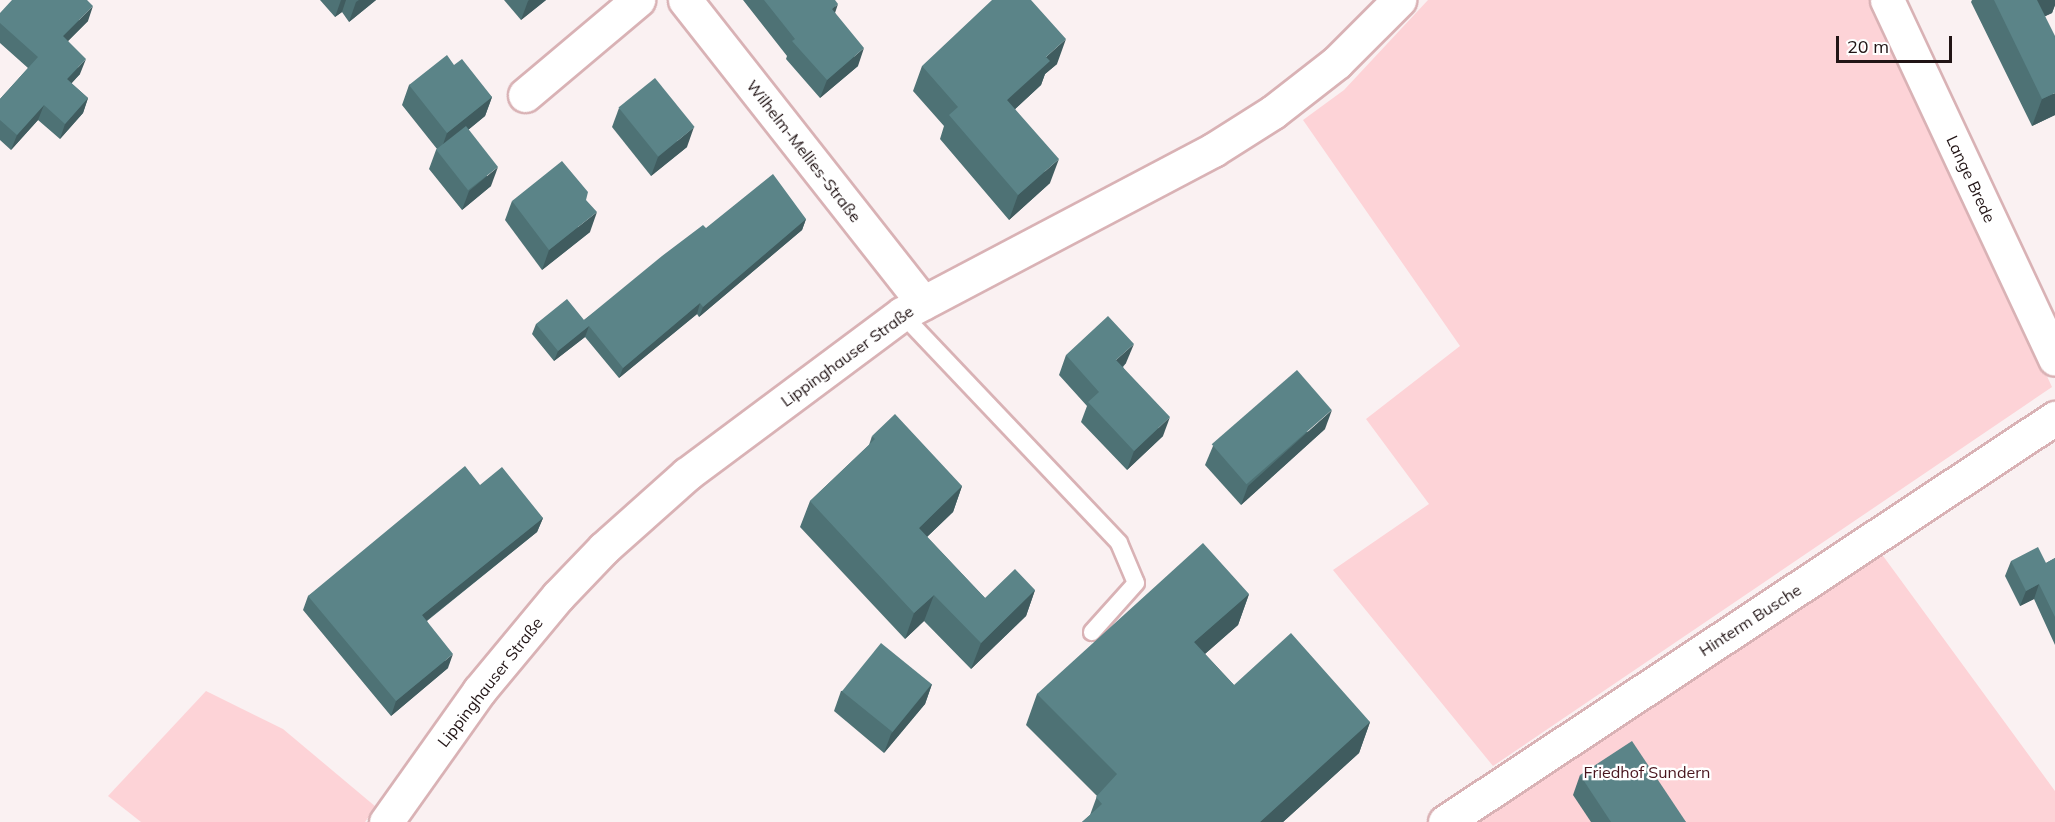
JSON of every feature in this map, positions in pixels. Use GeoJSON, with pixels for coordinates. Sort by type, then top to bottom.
{"type":"FeatureCollection","features":[{"type":"Feature","properties":{"kind":"street"},"geometry":{"type":"LineString","coordinates":[[525,95],[638,0]]}},
{"type":"Feature","properties":{"kind":"street","name":"Wilhelm-Mellies-Straße"},"geometry":{"type":"LineString","coordinates":[[686,0],[913,308]]}},
{"type":"Feature","properties":{"kind":"street","name":"Lippinghauser Straße"},"geometry":{"type":"LineString","coordinates":[[386,822],[479,691],[558,596],[604,548],[687,474],[913,308],[1213,150],[1273,112],[1337,62],[1399,0]]}},
{"type":"Feature","properties":{"kind":"street","name":"Lange Brede"},"geometry":{"type":"LineString","coordinates":[[1887,0],[2055,359]]}},
{"type":"Feature","properties":{"kind":"street","name":"Hinterm Busche"},"geometry":{"type":"LineString","coordinates":[[1445,822],[2055,418]]}},
{"type":"Feature","properties":{"kind":"lane"},"geometry":{"type":"LineString","coordinates":[[913,308],[1119,543],[1136,583],[1092,632]]}},
{"type":"Feature","properties":{"kind":"green space"},"geometry":{"type":"Polygon","coordinates":[[[1428,0],[1873,0],[2052,387],[1493,766],[1333,570],[1429,504],[1366,419],[1460,346],[1303,120],[1344,90],[1428,0]]]}},
{"type":"Feature","properties":{"kind":"green space","name":"Friedhof Sundern"},"geometry":{"type":"Polygon","coordinates":[[[1878,549],[2055,791],[2055,822],[1474,822],[1660,703],[1878,549]]]}},
{"type":"Feature","properties":{"kind":"green space"},"geometry":{"type":"Polygon","coordinates":[[[206,691],[283,729],[376,807],[365,822],[141,822],[108,796],[206,691]]]}},
{"type":"Feature","properties":{"kind":"building"},"geometry":{"type":"Polygon","coordinates":[[[12,0],[87,0],[93,6],[63,36],[86,59],[67,79],[88,98],[65,124],[44,105],[17,135],[0,120],[0,99],[38,57],[0,23],[0,13],[12,0]]]}},
{"type":"Feature","properties":{"kind":"building"},"geometry":{"type":"Polygon","coordinates":[[[764,0],[835,0],[838,4],[832,9],[864,48],[827,80],[792,41],[795,39],[764,0]]]}},
{"type":"Feature","properties":{"kind":"building"},"geometry":{"type":"Polygon","coordinates":[[[992,0],[1031,0],[1066,39],[1046,57],[1050,61],[1007,100],[1059,159],[1018,195],[949,115],[958,107],[922,66],[992,0]]]}},
{"type":"Feature","properties":{"kind":"building"},"geometry":{"type":"Polygon","coordinates":[[[1994,0],[2037,0],[2055,36],[2055,93],[2042,99],[1994,0]]]}},
{"type":"Feature","properties":{"kind":"building"},"geometry":{"type":"Polygon","coordinates":[[[447,55],[454,65],[462,59],[492,97],[447,133],[409,85],[447,55]]]}},
{"type":"Feature","properties":{"kind":"building"},"geometry":{"type":"Polygon","coordinates":[[[655,78],[695,127],[658,157],[618,108],[655,78]]]}},
{"type":"Feature","properties":{"kind":"building"},"geometry":{"type":"Polygon","coordinates":[[[466,126],[498,167],[468,190],[436,149],[466,126]]]}},
{"type":"Feature","properties":{"kind":"building"},"geometry":{"type":"Polygon","coordinates":[[[562,161],[588,192],[586,200],[597,212],[549,250],[512,201],[562,161]]]}},
{"type":"Feature","properties":{"kind":"building"},"geometry":{"type":"Polygon","coordinates":[[[773,174],[806,219],[703,307],[700,303],[623,368],[589,326],[558,351],[536,324],[567,299],[584,320],[662,256],[703,225],[706,228],[773,174]]]}},
{"type":"Feature","properties":{"kind":"building"},"geometry":{"type":"Polygon","coordinates":[[[1108,316],[1134,344],[1116,360],[1170,417],[1134,451],[1088,402],[1099,392],[1066,355],[1108,316]]]}},
{"type":"Feature","properties":{"kind":"building"},"geometry":{"type":"Polygon","coordinates":[[[1297,370],[1332,410],[1246,484],[1212,444],[1297,370]]]}},
{"type":"Feature","properties":{"kind":"building"},"geometry":{"type":"Polygon","coordinates":[[[895,414],[962,486],[919,528],[985,598],[1015,569],[1035,590],[981,643],[934,595],[914,613],[810,501],[875,439],[872,436],[895,414]]]}},
{"type":"Feature","properties":{"kind":"building"},"geometry":{"type":"Polygon","coordinates":[[[465,466],[480,485],[502,467],[543,518],[422,615],[453,654],[396,701],[308,596],[465,466]]]}},
{"type":"Feature","properties":{"kind":"building"},"geometry":{"type":"Polygon","coordinates":[[[1203,543],[1249,594],[1194,642],[1234,685],[1291,633],[1370,722],[1260,822],[1082,822],[1102,804],[1096,797],[1117,774],[1037,694],[1203,543]]]}},
{"type":"Feature","properties":{"kind":"building"},"geometry":{"type":"Polygon","coordinates":[[[2038,547],[2046,563],[2055,558],[2055,617],[2039,584],[2026,591],[2011,561],[2038,547]]]}},
{"type":"Feature","properties":{"kind":"building"},"geometry":{"type":"Polygon","coordinates":[[[881,643],[932,684],[892,732],[842,691],[881,643]]]}},
{"type":"Feature","properties":{"kind":"building"},"geometry":{"type":"Polygon","coordinates":[[[1632,741],[1686,822],[1611,822],[1580,775],[1632,741]]]}}]}
